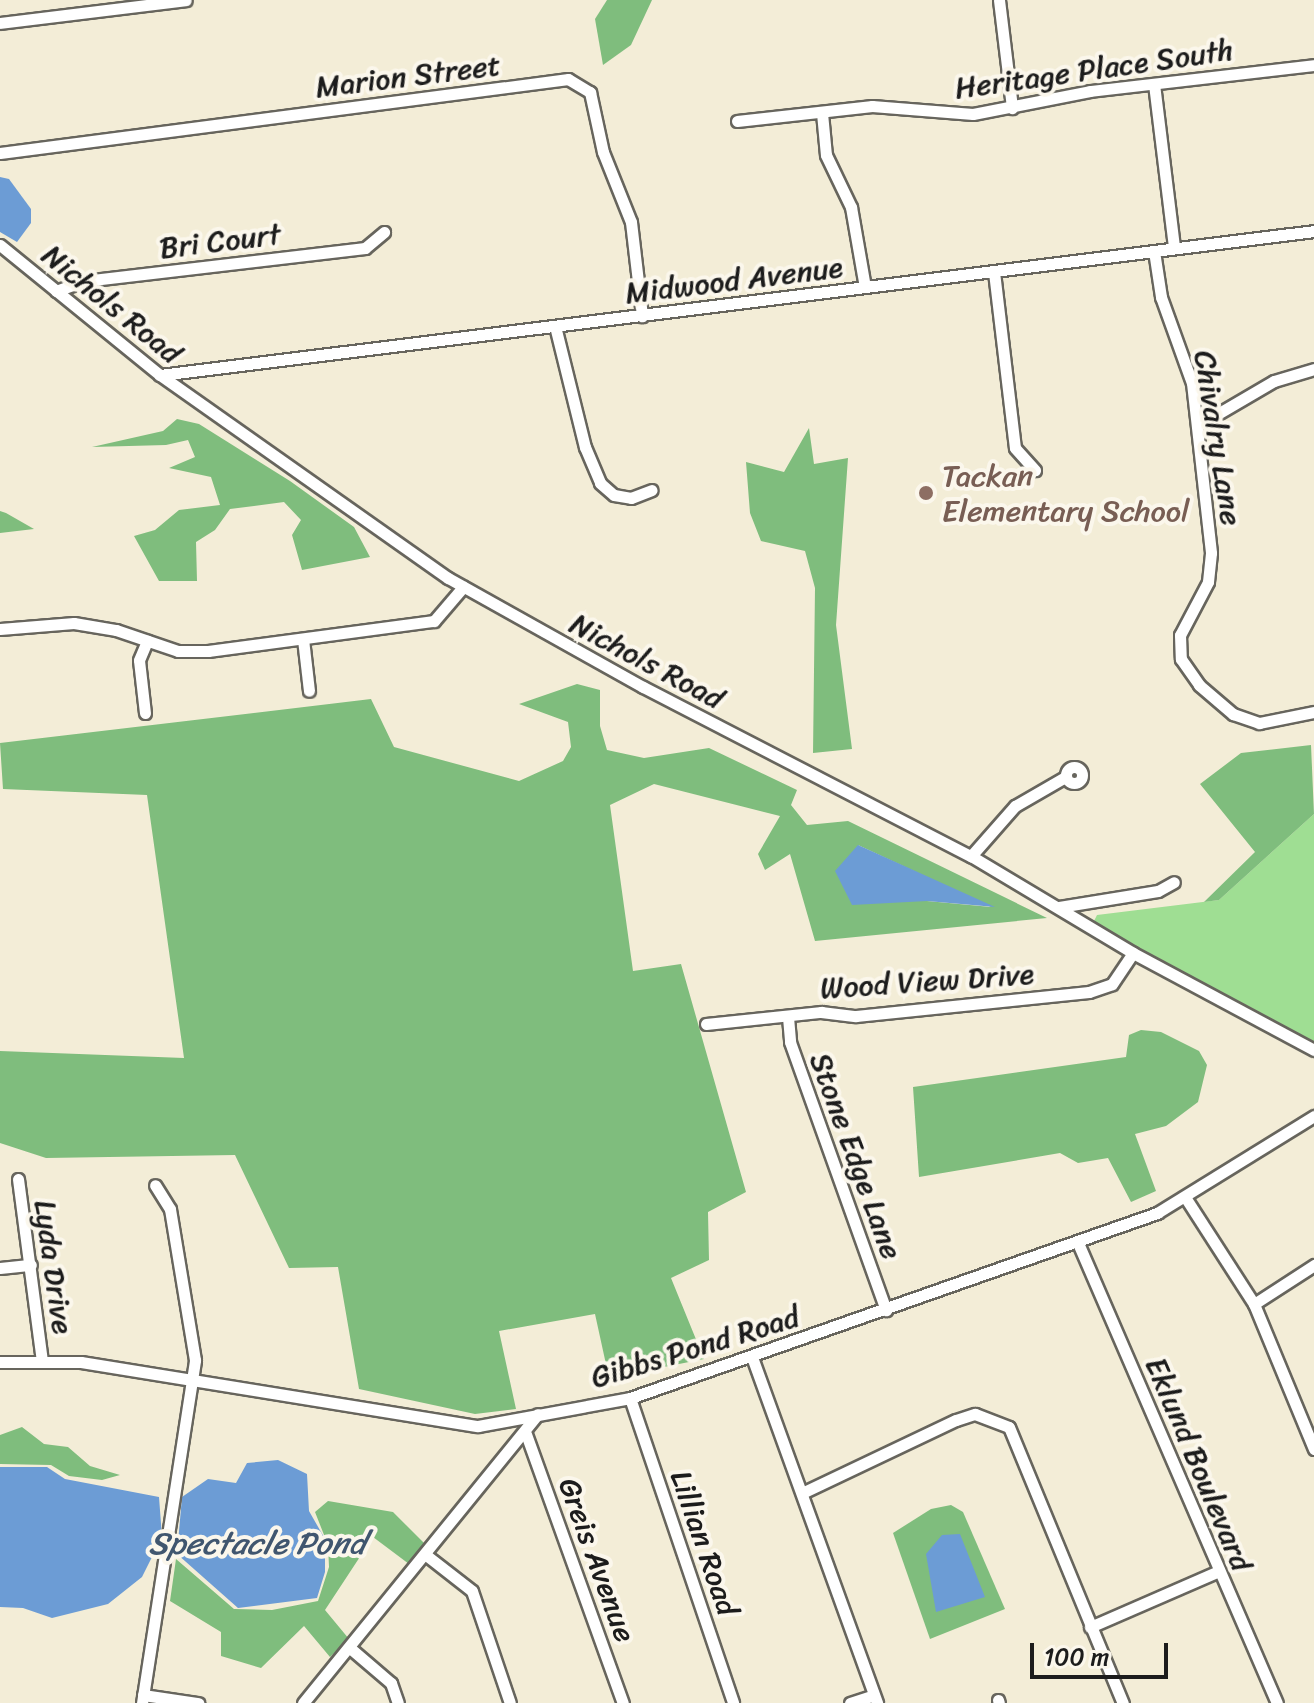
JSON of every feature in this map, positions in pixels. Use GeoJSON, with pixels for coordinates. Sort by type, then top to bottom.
{"type":"FeatureCollection","features":[{"type":"Feature","properties":{"kind":"street"},"geometry":{"type":"LineString","coordinates":[[0,23],[186,0]]}},
{"type":"Feature","properties":{"kind":"street"},"geometry":{"type":"LineString","coordinates":[[999,0],[1012,108]]}},
{"type":"Feature","properties":{"kind":"street","name":"Heritage Place South"},"geometry":{"type":"LineString","coordinates":[[737,121],[872,106],[973,114],[1154,84],[1314,65]]}},
{"type":"Feature","properties":{"kind":"street","name":"Marion Street"},"geometry":{"type":"LineString","coordinates":[[0,153],[568,79],[590,92],[603,152],[631,222],[642,316]]}},
{"type":"Feature","properties":{"kind":"street"},"geometry":{"type":"LineString","coordinates":[[1154,84],[1174,248]]}},
{"type":"Feature","properties":{"kind":"street"},"geometry":{"type":"LineString","coordinates":[[822,113],[826,155],[851,207],[865,287]]}},
{"type":"Feature","properties":{"kind":"street","name":"Midwood Avenue"},"geometry":{"type":"LineString","coordinates":[[160,375],[1314,231]]}},
{"type":"Feature","properties":{"kind":"street","name":"Bri Court"},"geometry":{"type":"LineString","coordinates":[[56,291],[84,281],[365,248],[384,232]]}},
{"type":"Feature","properties":{"kind":"street","name":"Nichols Road"},"geometry":{"type":"LineString","coordinates":[[0,245],[160,375],[463,587],[643,687],[971,856],[1133,953],[1314,1050]]}},
{"type":"Feature","properties":{"kind":"street","name":"Chivalry Lane"},"geometry":{"type":"LineString","coordinates":[[1154,251],[1161,297],[1185,357],[1197,426],[1211,553],[1208,582],[1180,635],[1181,659],[1199,685],[1233,714],[1259,723],[1314,712]]}},
{"type":"Feature","properties":{"kind":"street"},"geometry":{"type":"LineString","coordinates":[[994,272],[1015,448],[1035,470]]}},
{"type":"Feature","properties":{"kind":"street"},"geometry":{"type":"LineString","coordinates":[[555,326],[585,447],[600,483],[614,495],[631,498],[652,490]]}},
{"type":"Feature","properties":{"kind":"street"},"geometry":{"type":"LineString","coordinates":[[1197,426],[1274,381],[1314,369]]}},
{"type":"Feature","properties":{"kind":"street"},"geometry":{"type":"LineString","coordinates":[[0,629],[74,623],[178,651],[208,651],[434,621],[463,587]]}},
{"type":"Feature","properties":{"kind":"street"},"geometry":{"type":"LineString","coordinates":[[303,639],[309,691]]}},
{"type":"Feature","properties":{"kind":"street"},"geometry":{"type":"LineString","coordinates":[[145,713],[139,660],[147,641]]}},
{"type":"Feature","properties":{"kind":"street"},"geometry":{"type":"LineString","coordinates":[[971,856],[1015,806],[1065,777]]}},
{"type":"Feature","properties":{"kind":"street"},"geometry":{"type":"LineString","coordinates":[[1059,907],[1158,891],[1174,882]]}},
{"type":"Feature","properties":{"kind":"street","name":"Wood View Drive"},"geometry":{"type":"LineString","coordinates":[[706,1024],[821,1012],[856,1016],[1089,992],[1112,984],[1133,953]]}},
{"type":"Feature","properties":{"kind":"street","name":"Stone Edge Lane"},"geometry":{"type":"LineString","coordinates":[[788,1017],[790,1042],[886,1310]]}},
{"type":"Feature","properties":{"kind":"street","name":"Gibbs Pond Road"},"geometry":{"type":"LineString","coordinates":[[0,1362],[81,1362],[478,1426],[630,1398],[1078,1243],[1185,1197],[1314,1116]]}},
{"type":"Feature","properties":{"kind":"street","name":"Lyda Drive"},"geometry":{"type":"LineString","coordinates":[[18,1179],[42,1361]]}},
{"type":"Feature","properties":{"kind":"street"},"geometry":{"type":"LineString","coordinates":[[155,1185],[170,1209],[187,1294],[193,1381],[142,1699],[198,1703]]}},
{"type":"Feature","properties":{"kind":"street"},"geometry":{"type":"LineString","coordinates":[[1185,1197],[1254,1304],[1314,1449]]}},
{"type":"Feature","properties":{"kind":"street","name":"Eklund Boulevard"},"geometry":{"type":"LineString","coordinates":[[1078,1243],[1277,1703]]}},
{"type":"Feature","properties":{"kind":"street"},"geometry":{"type":"LineString","coordinates":[[0,1268],[31,1265]]}},
{"type":"Feature","properties":{"kind":"street"},"geometry":{"type":"LineString","coordinates":[[1254,1304],[1314,1265]]}},
{"type":"Feature","properties":{"kind":"street"},"geometry":{"type":"LineString","coordinates":[[752,1357],[876,1699],[850,1703]]}},
{"type":"Feature","properties":{"kind":"street","name":"Lillian Road"},"geometry":{"type":"LineString","coordinates":[[630,1398],[733,1703]]}},
{"type":"Feature","properties":{"kind":"street"},"geometry":{"type":"LineString","coordinates":[[303,1703],[526,1434],[538,1414]]}},
{"type":"Feature","properties":{"kind":"street"},"geometry":{"type":"LineString","coordinates":[[802,1493],[956,1420],[975,1414],[992,1417],[1009,1427],[1123,1703]]}},
{"type":"Feature","properties":{"kind":"street","name":"Greis Avenue"},"geometry":{"type":"LineString","coordinates":[[526,1434],[623,1703]]}},
{"type":"Feature","properties":{"kind":"street"},"geometry":{"type":"LineString","coordinates":[[426,1555],[472,1591],[510,1703]]}},
{"type":"Feature","properties":{"kind":"street"},"geometry":{"type":"LineString","coordinates":[[1090,1627],[1219,1571]]}},
{"type":"Feature","properties":{"kind":"street"},"geometry":{"type":"LineString","coordinates":[[350,1648],[391,1683],[398,1703]]}},
{"type":"Feature","properties":{"kind":"green space"},"geometry":{"type":"Polygon","coordinates":[[[607,0],[652,0],[631,45],[603,65],[595,19],[607,0]]]}},
{"type":"Feature","properties":{"kind":"green space"},"geometry":{"type":"Polygon","coordinates":[[[177,419],[199,424],[290,481],[354,527],[370,557],[302,570],[292,535],[301,520],[284,502],[230,509],[215,530],[196,542],[197,581],[159,581],[134,536],[155,530],[179,510],[220,505],[211,477],[169,468],[195,457],[188,440],[166,445],[92,447],[163,431],[177,419]]]}},
{"type":"Feature","properties":{"kind":"green space"},"geometry":{"type":"Polygon","coordinates":[[[809,428],[814,464],[848,458],[836,625],[852,749],[813,753],[815,588],[805,551],[761,541],[750,513],[746,462],[784,472],[809,428]]]}},
{"type":"Feature","properties":{"kind":"green space"},"geometry":{"type":"Polygon","coordinates":[[[0,511],[6,513],[34,529],[0,533],[0,511]]]}},
{"type":"Feature","properties":{"kind":"green space"},"geometry":{"type":"Polygon","coordinates":[[[577,684],[600,690],[600,726],[607,750],[644,758],[709,748],[797,790],[791,805],[807,825],[848,821],[1047,918],[815,941],[790,854],[765,870],[758,854],[780,816],[654,784],[610,805],[633,971],[681,964],[746,1192],[708,1212],[709,1260],[671,1278],[704,1359],[609,1378],[595,1314],[499,1331],[516,1409],[475,1414],[359,1389],[338,1267],[289,1268],[235,1155],[46,1158],[0,1143],[0,1051],[184,1058],[147,795],[3,789],[0,743],[371,699],[394,747],[519,781],[563,761],[571,747],[568,722],[519,704],[577,684]],[[858,845],[927,901],[991,907],[858,845]]]}},
{"type":"Feature","properties":{"kind":"green space"},"geometry":{"type":"Polygon","coordinates":[[[1311,745],[1314,814],[1219,900],[1204,902],[1255,852],[1200,784],[1241,753],[1311,745]]]}},
{"type":"Feature","properties":{"kind":"green space"},"geometry":{"type":"Polygon","coordinates":[[[1314,814],[1314,1050],[1091,927],[1097,915],[1219,900],[1314,814]]]}},
{"type":"Feature","properties":{"kind":"green space"},"geometry":{"type":"Polygon","coordinates":[[[1141,1030],[1161,1032],[1199,1051],[1207,1065],[1198,1102],[1166,1126],[1135,1134],[1156,1191],[1131,1202],[1108,1158],[1078,1163],[1060,1153],[919,1177],[913,1087],[1126,1057],[1129,1035],[1141,1030]]]}},
{"type":"Feature","properties":{"kind":"green space"},"geometry":{"type":"Polygon","coordinates":[[[22,1427],[44,1444],[68,1447],[90,1466],[120,1475],[102,1480],[69,1476],[51,1465],[0,1464],[0,1435],[22,1427]]]}},
{"type":"Feature","properties":{"kind":"green space"},"geometry":{"type":"Polygon","coordinates":[[[328,1501],[393,1512],[426,1545],[409,1564],[373,1537],[325,1610],[349,1639],[330,1657],[304,1626],[261,1668],[221,1656],[221,1632],[170,1601],[176,1559],[234,1609],[272,1610],[318,1601],[329,1567],[328,1545],[315,1512],[328,1501]]]}},
{"type":"Feature","properties":{"kind":"green space"},"geometry":{"type":"Polygon","coordinates":[[[951,1505],[963,1512],[1005,1609],[930,1639],[893,1533],[931,1509],[951,1505]]]}},
{"type":"Feature","properties":{"kind":"water"},"geometry":{"type":"Polygon","coordinates":[[[0,177],[9,179],[31,209],[31,223],[17,242],[0,232],[0,177]]]}},
{"type":"Feature","properties":{"kind":"water"},"geometry":{"type":"Polygon","coordinates":[[[858,845],[995,907],[927,901],[852,905],[835,871],[858,845]]]}},
{"type":"Feature","properties":{"kind":"water","name":"Spectacle Pond"},"geometry":{"type":"Polygon","coordinates":[[[278,1460],[307,1474],[309,1511],[325,1539],[325,1572],[317,1598],[238,1608],[177,1554],[182,1497],[208,1479],[236,1483],[247,1463],[278,1460]]]}},
{"type":"Feature","properties":{"kind":"water","name":"Spectacle Pond"},"geometry":{"type":"Polygon","coordinates":[[[0,1467],[47,1467],[65,1479],[159,1497],[162,1537],[142,1577],[108,1604],[52,1618],[23,1608],[0,1607],[0,1467]]]}},
{"type":"Feature","properties":{"kind":"water"},"geometry":{"type":"Polygon","coordinates":[[[960,1534],[985,1597],[936,1612],[926,1554],[942,1535],[960,1534]]]}},
{"type":"Feature","properties":{"kind":"place","name":"Tackan Elementary School"},"geometry":{"type":"Point","coordinates":[926,493]}}]}
